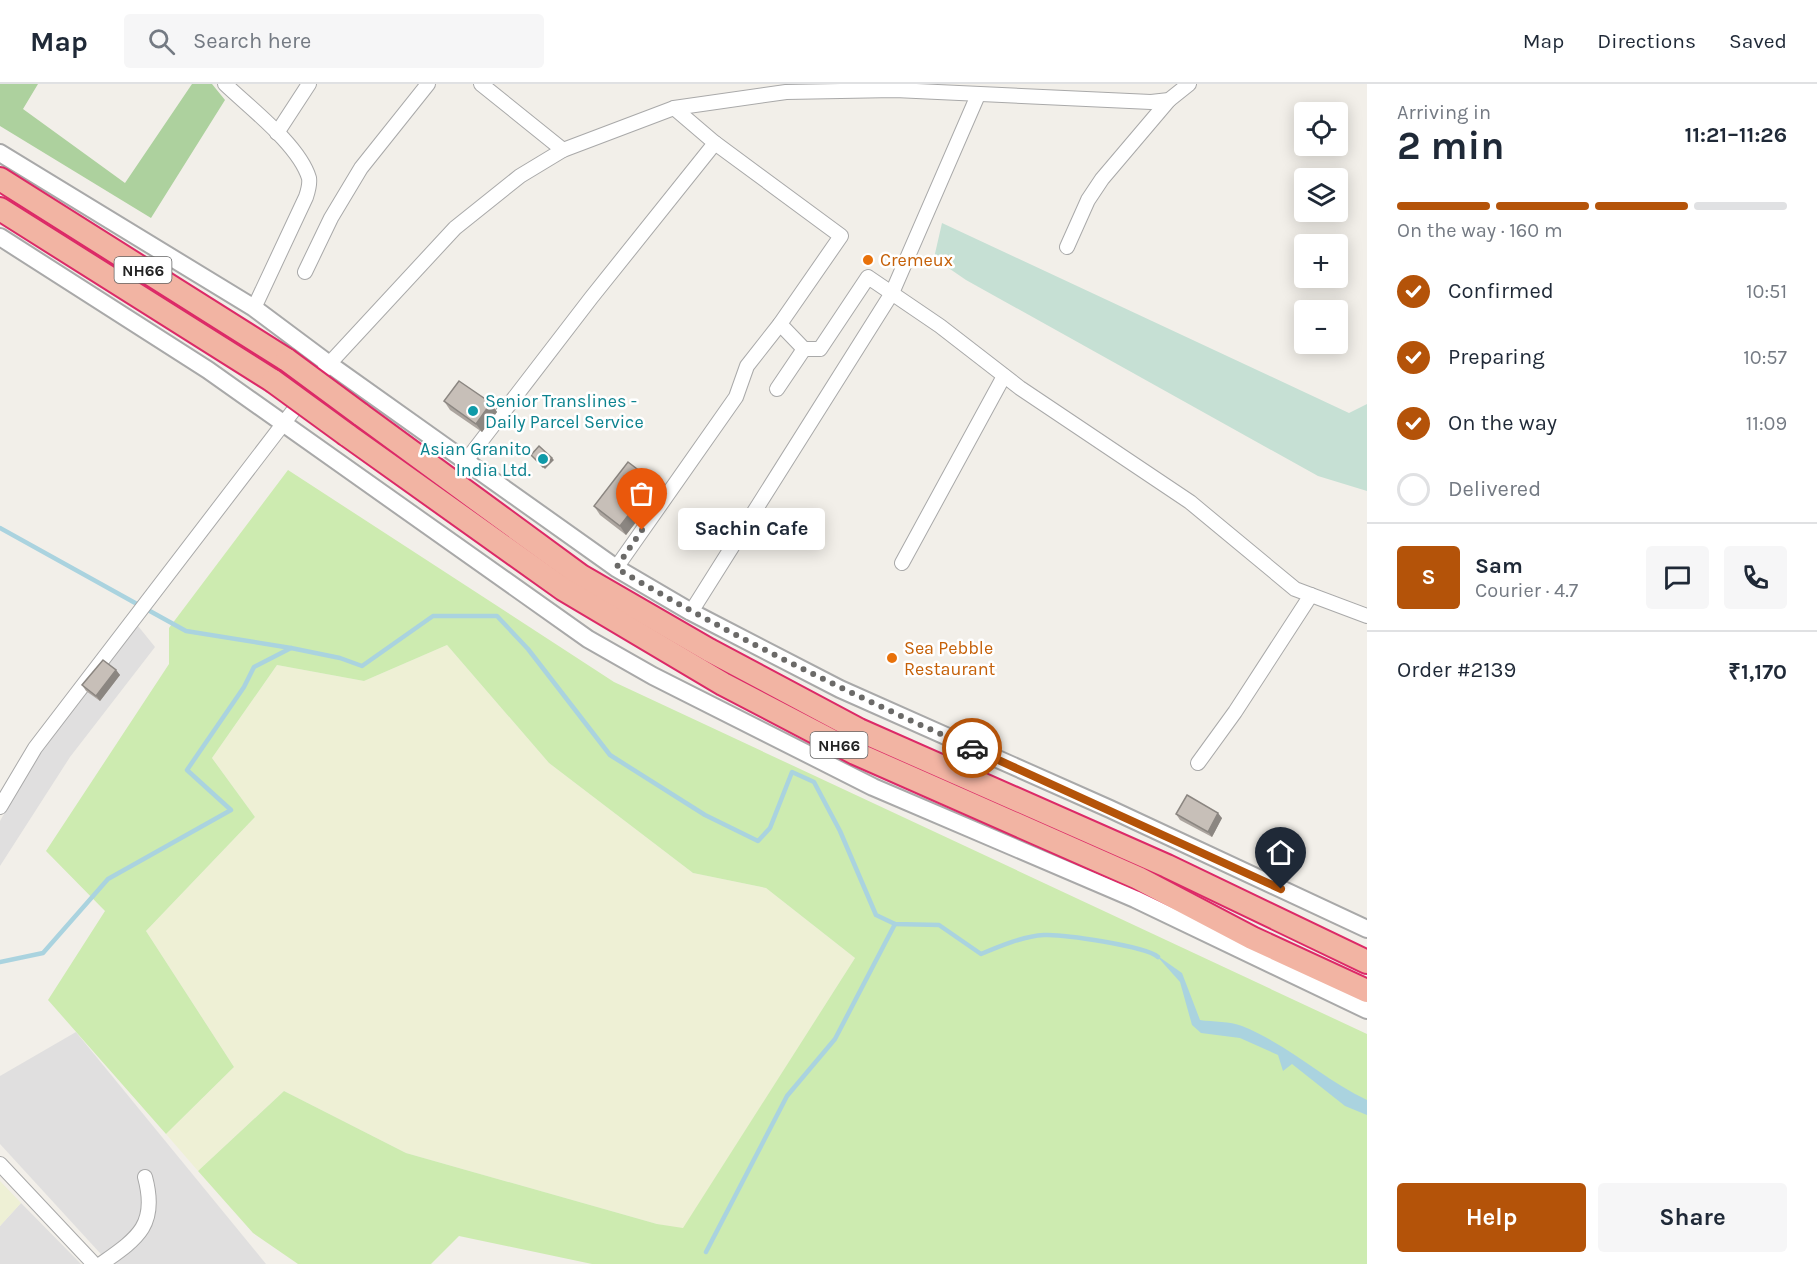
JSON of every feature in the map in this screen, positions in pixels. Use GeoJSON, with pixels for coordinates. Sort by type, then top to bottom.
{"type":"FeatureCollection","features":[{"type":"Feature","properties":{"kind":"highway","name":"NH66"},"geometry":{"type":"LineString","coordinates":[[0,179],[287,360],[581,576],[709,650],[860,730],[1167,866],[1367,962]]}},
{"type":"Feature","properties":{"kind":"highway","name":"NH66"},"geometry":{"type":"LineString","coordinates":[[0,209],[273,381],[563,589],[723,684],[855,753],[1138,878],[1252,938],[1367,991]]}},
{"type":"Feature","properties":{"kind":"street"},"geometry":{"type":"LineString","coordinates":[[225,84],[277,133],[302,164],[310,181],[306,197],[254,308]]}},
{"type":"Feature","properties":{"kind":"street"},"geometry":{"type":"LineString","coordinates":[[277,133],[309,84]]}},
{"type":"Feature","properties":{"kind":"street"},"geometry":{"type":"LineString","coordinates":[[305,272],[331,218],[361,168],[428,84]]}},
{"type":"Feature","properties":{"kind":"street"},"geometry":{"type":"LineString","coordinates":[[481,84],[563,150]]}},
{"type":"Feature","properties":{"kind":"street"},"geometry":{"type":"LineString","coordinates":[[1067,247],[1088,200],[1102,178],[1169,100],[1189,84]]}},
{"type":"Feature","properties":{"kind":"street"},"geometry":{"type":"LineString","coordinates":[[0,807],[36,748],[329,364],[455,228],[520,176],[563,150],[674,108],[786,92],[895,87],[978,95],[1151,102],[1169,100]]}},
{"type":"Feature","properties":{"kind":"street"},"geometry":{"type":"LineString","coordinates":[[691,612],[892,293],[978,95]]}},
{"type":"Feature","properties":{"kind":"street"},"geometry":{"type":"LineString","coordinates":[[616,568],[736,397],[747,366],[780,324],[841,236],[715,143],[674,108]]}},
{"type":"Feature","properties":{"kind":"street"},"geometry":{"type":"LineString","coordinates":[[465,462],[591,298],[715,143]]}},
{"type":"Feature","properties":{"kind":"street"},"geometry":{"type":"LineString","coordinates":[[0,153],[254,308],[465,462],[616,568],[691,612],[840,689],[1110,809],[1367,929]]}},
{"type":"Feature","properties":{"kind":"street"},"geometry":{"type":"LineString","coordinates":[[0,237],[208,370],[588,639],[653,676],[873,787],[1136,898],[1367,1010]]}},
{"type":"Feature","properties":{"kind":"street"},"geometry":{"type":"LineString","coordinates":[[780,324],[804,349],[820,349],[868,277],[1004,376],[1190,502],[1295,589],[1367,616]]}},
{"type":"Feature","properties":{"kind":"street"},"geometry":{"type":"LineString","coordinates":[[777,389],[804,349]]}},
{"type":"Feature","properties":{"kind":"street"},"geometry":{"type":"LineString","coordinates":[[902,563],[1004,376]]}},
{"type":"Feature","properties":{"kind":"street"},"geometry":{"type":"LineString","coordinates":[[1198,763],[1235,712],[1311,595]]}},
{"type":"Feature","properties":{"kind":"street"},"geometry":{"type":"LineString","coordinates":[[0,1164],[94,1264]]}},
{"type":"Feature","properties":{"kind":"street"},"geometry":{"type":"LineString","coordinates":[[101,1264],[135,1240],[145,1226],[150,1209],[150,1194],[145,1177]]}},
{"type":"Feature","properties":{"kind":"shaded area"},"geometry":{"type":"Polygon","coordinates":[[[138,626],[155,647],[70,757],[0,866],[0,821],[29,768],[138,626]]]}},
{"type":"Feature","properties":{"kind":"shaded area"},"geometry":{"type":"Polygon","coordinates":[[[76,1032],[266,1264],[110,1264],[0,1144],[0,1076],[76,1032]]]}},
{"type":"Feature","properties":{"kind":"shaded area"},"geometry":{"type":"Polygon","coordinates":[[[21,1203],[81,1264],[0,1264],[0,1226],[21,1203]]]}},
{"type":"Feature","properties":{"kind":"green space"},"geometry":{"type":"Polygon","coordinates":[[[0,84],[38,84],[23,109],[125,183],[192,84],[212,84],[225,100],[151,218],[0,126],[0,84]]]}},
{"type":"Feature","properties":{"kind":"green space"},"geometry":{"type":"Polygon","coordinates":[[[942,223],[1349,413],[1367,404],[1367,491],[1318,476],[966,280],[934,258],[942,223]]]}},
{"type":"Feature","properties":{"kind":"green space"},"geometry":{"type":"Polygon","coordinates":[[[288,470],[614,682],[1367,1034],[1367,1264],[592,1264],[459,1236],[431,1264],[298,1264],[253,1233],[198,1171],[284,1091],[406,1153],[657,1224],[683,1228],[855,958],[766,888],[693,873],[549,763],[447,645],[364,681],[277,665],[212,758],[255,817],[146,931],[234,1067],[166,1134],[48,1000],[105,911],[46,851],[169,664],[169,628],[288,470]]]}},
{"type":"Feature","properties":{"kind":"green space"},"geometry":{"type":"Polygon","coordinates":[[[447,645],[549,763],[693,873],[766,888],[855,958],[683,1229],[657,1224],[406,1153],[284,1091],[198,1171],[166,1134],[234,1067],[146,931],[255,817],[212,758],[277,665],[364,681],[447,645]]]}},
{"type":"Feature","properties":{"kind":"green space"},"geometry":{"type":"Polygon","coordinates":[[[0,1181],[21,1203],[0,1226],[0,1181]]]}},
{"type":"Feature","properties":{"kind":"water"},"geometry":{"type":"Polygon","coordinates":[[[1155,954],[1182,973],[1200,1020],[1237,1024],[1275,1043],[1367,1100],[1367,1115],[1345,1106],[1292,1064],[1283,1071],[1278,1055],[1240,1038],[1201,1033],[1192,1025],[1180,982],[1155,954]]]}},
{"type":"Feature","properties":{"kind":"building","name":"Senior Translines - Daily Parcel Service"},"geometry":{"type":"Polygon","coordinates":[[[459,381],[491,403],[476,424],[444,401],[459,381]]]}},
{"type":"Feature","properties":{"kind":"building","name":"Asian Granito India Ltd."},"geometry":{"type":"Polygon","coordinates":[[[539,446],[552,458],[543,467],[531,455],[539,446]]]}},
{"type":"Feature","properties":{"kind":"building"},"geometry":{"type":"Polygon","coordinates":[[[628,462],[654,482],[620,526],[594,506],[628,462]]]}},
{"type":"Feature","properties":{"kind":"building"},"geometry":{"type":"Polygon","coordinates":[[[103,660],[116,670],[96,696],[82,685],[103,660]]]}},
{"type":"Feature","properties":{"kind":"building"},"geometry":{"type":"Polygon","coordinates":[[[1187,795],[1218,813],[1208,832],[1176,814],[1187,795]]]}},
{"type":"Feature","properties":{"kind":"waterway"},"geometry":{"type":"LineString","coordinates":[[0,528],[137,604]]}},
{"type":"Feature","properties":{"kind":"waterway"},"geometry":{"type":"LineString","coordinates":[[148,610],[186,631],[291,648],[340,658],[362,666],[433,616],[497,616],[528,649],[610,755],[705,815],[758,841],[770,828],[792,772],[814,782],[840,831],[876,915],[895,924],[939,925],[981,954],[1020,939],[1054,935],[1121,945],[1158,957]]}},
{"type":"Feature","properties":{"kind":"waterway"},"geometry":{"type":"LineString","coordinates":[[0,962],[43,953],[108,879],[231,810],[187,770],[244,687],[254,667],[291,648]]}},
{"type":"Feature","properties":{"kind":"waterway"},"geometry":{"type":"LineString","coordinates":[[706,1252],[787,1096],[835,1039],[895,924]]}},
{"type":"Feature","properties":{"kind":"way so far"},"geometry":{"type":"LineString","coordinates":[[642,530],[616,568],[691,612],[840,689],[972,748]]}},
{"type":"Feature","properties":{"kind":"place","name":"Cremeux"},"geometry":{"type":"Point","coordinates":[868,260]}},
{"type":"Feature","properties":{"kind":"place","name":"Senior Translines - Daily Parcel Service"},"geometry":{"type":"Point","coordinates":[473,411]}},
{"type":"Feature","properties":{"kind":"place","name":"Asian Granito India Ltd."},"geometry":{"type":"Point","coordinates":[543,459]}},
{"type":"Feature","properties":{"kind":"place","name":"Sachin Cafe"},"geometry":{"type":"Point","coordinates":[642,530]}},
{"type":"Feature","properties":{"kind":"place","name":"Sea Pebble Restaurant"},"geometry":{"type":"Point","coordinates":[892,658]}},
{"type":"Feature","properties":{"kind":"route"},"geometry":{"type":"LineString","coordinates":[[972,748],[1281,889]]}}]}
